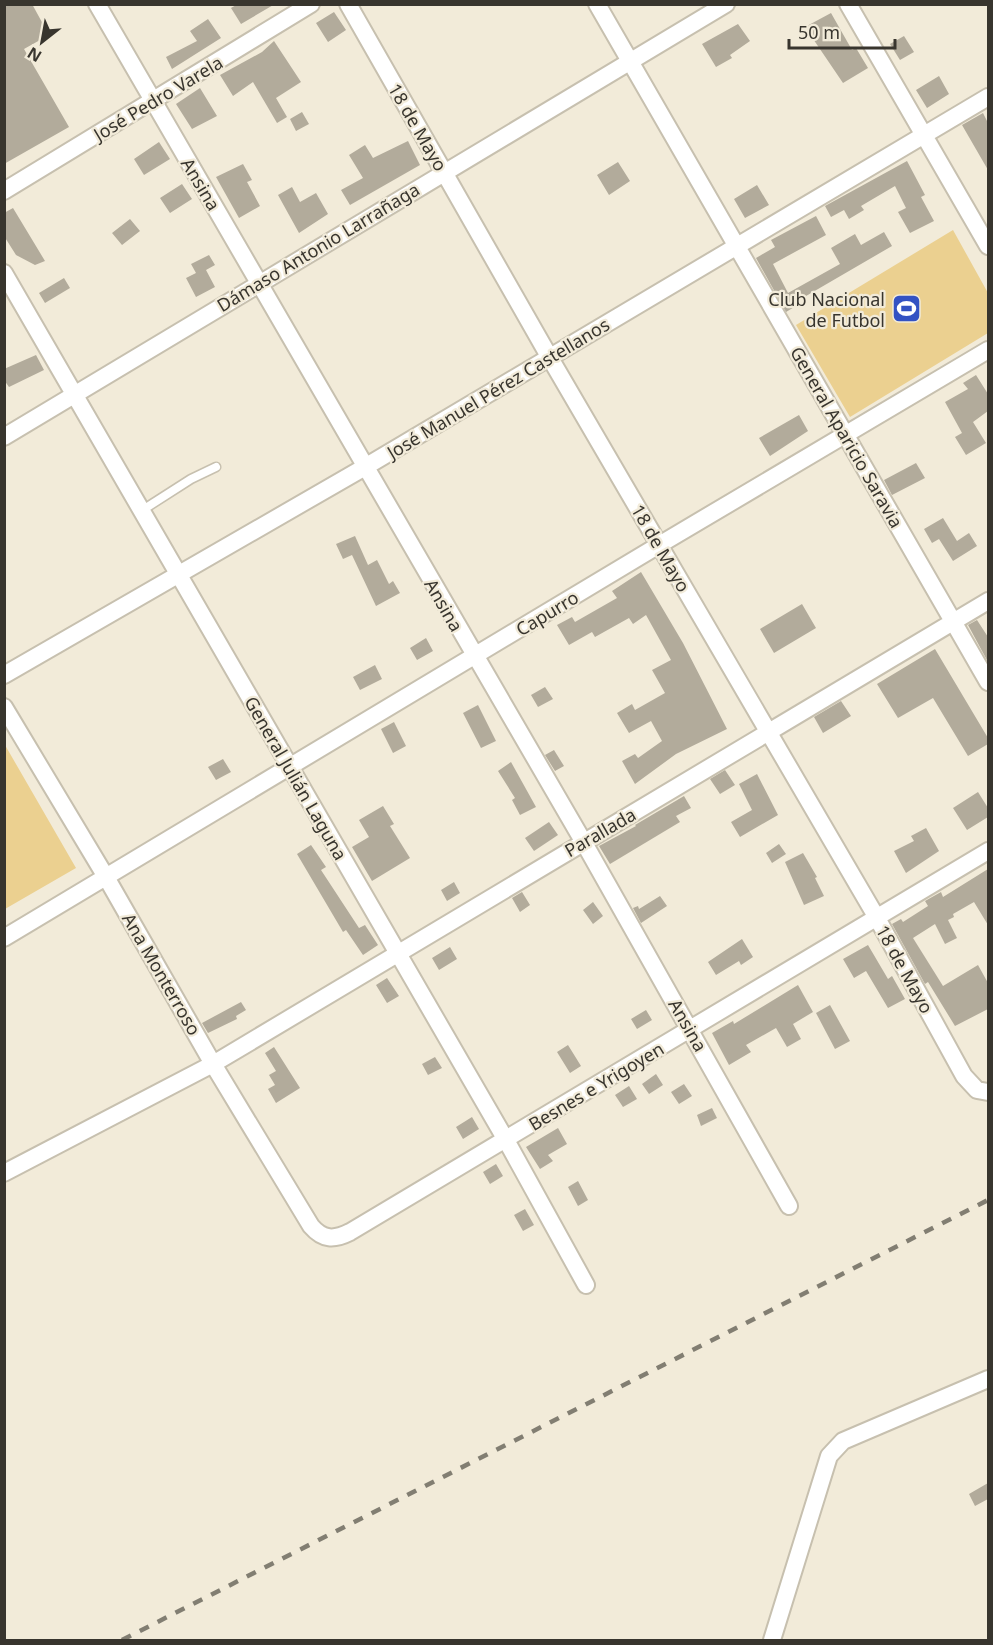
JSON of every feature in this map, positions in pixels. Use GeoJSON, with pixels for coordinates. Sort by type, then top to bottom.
{"type":"FeatureCollection","features":[{"type":"Feature","properties":{"kind":"street","name":"Ansina"},"geometry":{"type":"LineString","coordinates":[[97,4],[474,657],[583,841],[789,1206]]}},
{"type":"Feature","properties":{"kind":"street","name":"José Pedro Varela"},"geometry":{"type":"LineString","coordinates":[[4,191],[311,4]]}},
{"type":"Feature","properties":{"kind":"street","name":"18 de Mayo"},"geometry":{"type":"LineString","coordinates":[[348,4],[550,358],[876,918],[964,1076],[983,1091]]}},
{"type":"Feature","properties":{"kind":"street","name":"General Aparicio Saravia"},"geometry":{"type":"LineString","coordinates":[[597,4],[738,244],[845,436],[988,682]]}},
{"type":"Feature","properties":{"kind":"street","name":"Dámaso Antonio Larrañaga"},"geometry":{"type":"LineString","coordinates":[[4,437],[726,4]]}},
{"type":"Feature","properties":{"kind":"street"},"geometry":{"type":"LineString","coordinates":[[848,4],[988,246]]}},
{"type":"Feature","properties":{"kind":"street","name":"José Manuel Pérez Castellanos"},"geometry":{"type":"LineString","coordinates":[[4,675],[365,467],[988,97]]}},
{"type":"Feature","properties":{"kind":"street","name":"General Julián Laguna"},"geometry":{"type":"LineString","coordinates":[[4,273],[506,1140],[586,1285]]}},
{"type":"Feature","properties":{"kind":"street","name":"Capurro"},"geometry":{"type":"LineString","coordinates":[[4,938],[659,544],[988,350]]}},
{"type":"Feature","properties":{"kind":"street","name":"Parallada"},"geometry":{"type":"LineString","coordinates":[[4,1173],[213,1064],[988,601]]}},
{"type":"Feature","properties":{"kind":"street","name":"Ana Monterroso"},"geometry":{"type":"LineString","coordinates":[[4,707],[106,877],[213,1064],[311,1226],[324,1237]]}},
{"type":"Feature","properties":{"kind":"street","name":"Besnes e Yrigoyen"},"geometry":{"type":"LineString","coordinates":[[324,1237],[343,1236],[988,851]]}},
{"type":"Feature","properties":{"kind":"street"},"geometry":{"type":"LineString","coordinates":[[772,1641],[829,1456],[843,1441],[988,1379]]}},
{"type":"Feature","properties":{"kind":"lane"},"geometry":{"type":"LineString","coordinates":[[141,511],[191,479],[216,467]]}},
{"type":"Feature","properties":{"kind":"shaded area","name":"Club Nacional de Futbol"},"geometry":{"type":"Polygon","coordinates":[[[953,230],[988,293],[988,333],[850,417],[796,325],[953,230]]]}},
{"type":"Feature","properties":{"kind":"shaded area"},"geometry":{"type":"Polygon","coordinates":[[[5,745],[76,868],[4,909],[5,745]]]}},
{"type":"Feature","properties":{"kind":"building"},"geometry":{"type":"Polygon","coordinates":[[[4,4],[32,4],[49,35],[24,49],[69,127],[4,164],[4,4]]]}},
{"type":"Feature","properties":{"kind":"building"},"geometry":{"type":"Polygon","coordinates":[[[238,4],[275,4],[241,24],[231,8],[238,4]]]}},
{"type":"Feature","properties":{"kind":"building"},"geometry":{"type":"Polygon","coordinates":[[[334,12],[346,30],[328,42],[316,23],[334,12]]]}},
{"type":"Feature","properties":{"kind":"building"},"geometry":{"type":"Polygon","coordinates":[[[831,13],[852,50],[856,48],[868,68],[843,83],[805,27],[831,13]]]}},
{"type":"Feature","properties":{"kind":"building"},"geometry":{"type":"Polygon","coordinates":[[[208,19],[221,38],[172,69],[166,57],[197,41],[190,31],[208,19]]]}},
{"type":"Feature","properties":{"kind":"building"},"geometry":{"type":"Polygon","coordinates":[[[738,24],[750,41],[730,55],[732,58],[716,67],[702,44],[738,24]]]}},
{"type":"Feature","properties":{"kind":"building"},"geometry":{"type":"Polygon","coordinates":[[[904,36],[914,52],[900,60],[890,44],[904,36]]]}},
{"type":"Feature","properties":{"kind":"building"},"geometry":{"type":"Polygon","coordinates":[[[274,41],[301,82],[276,98],[287,117],[277,123],[253,82],[233,96],[220,75],[262,52],[274,41]]]}},
{"type":"Feature","properties":{"kind":"building"},"geometry":{"type":"Polygon","coordinates":[[[939,76],[949,94],[927,108],[916,90],[939,76]]]}},
{"type":"Feature","properties":{"kind":"building"},"geometry":{"type":"Polygon","coordinates":[[[200,88],[217,116],[192,129],[176,104],[200,88]]]}},
{"type":"Feature","properties":{"kind":"building"},"geometry":{"type":"Polygon","coordinates":[[[302,112],[309,124],[296,131],[290,119],[302,112]]]}},
{"type":"Feature","properties":{"kind":"building"},"geometry":{"type":"Polygon","coordinates":[[[983,113],[988,123],[988,170],[962,125],[983,113]]]}},
{"type":"Feature","properties":{"kind":"building"},"geometry":{"type":"Polygon","coordinates":[[[408,141],[420,165],[350,205],[341,190],[363,178],[349,155],[365,145],[373,158],[408,141]]]}},
{"type":"Feature","properties":{"kind":"building"},"geometry":{"type":"Polygon","coordinates":[[[159,142],[170,159],[144,175],[134,159],[159,142]]]}},
{"type":"Feature","properties":{"kind":"building"},"geometry":{"type":"Polygon","coordinates":[[[907,161],[925,195],[921,197],[934,221],[910,233],[898,212],[906,208],[895,186],[861,206],[864,210],[849,219],[844,210],[831,217],[825,206],[907,161]]]}},
{"type":"Feature","properties":{"kind":"building"},"geometry":{"type":"Polygon","coordinates":[[[618,162],[630,181],[609,195],[597,175],[618,162]]]}},
{"type":"Feature","properties":{"kind":"building"},"geometry":{"type":"Polygon","coordinates":[[[243,164],[252,180],[247,182],[260,206],[239,218],[216,177],[243,164]]]}},
{"type":"Feature","properties":{"kind":"building"},"geometry":{"type":"Polygon","coordinates":[[[182,184],[192,199],[170,213],[160,198],[182,184]]]}},
{"type":"Feature","properties":{"kind":"building"},"geometry":{"type":"Polygon","coordinates":[[[757,185],[769,205],[745,218],[734,199],[757,185]]]}},
{"type":"Feature","properties":{"kind":"building"},"geometry":{"type":"Polygon","coordinates":[[[292,187],[300,202],[316,193],[328,214],[299,233],[278,195],[292,187]]]}},
{"type":"Feature","properties":{"kind":"building"},"geometry":{"type":"Polygon","coordinates":[[[13,208],[45,261],[35,265],[16,255],[4,236],[4,213],[13,208]]]}},
{"type":"Feature","properties":{"kind":"building"},"geometry":{"type":"Polygon","coordinates":[[[816,216],[826,235],[773,264],[788,293],[840,264],[831,248],[855,234],[861,245],[884,232],[892,246],[794,303],[796,306],[786,312],[756,258],[775,247],[771,240],[816,216]]]}},
{"type":"Feature","properties":{"kind":"building"},"geometry":{"type":"Polygon","coordinates":[[[130,219],[140,231],[122,245],[112,233],[130,219]]]}},
{"type":"Feature","properties":{"kind":"building"},"geometry":{"type":"Polygon","coordinates":[[[209,255],[215,265],[206,270],[215,287],[196,297],[186,278],[196,273],[191,264],[209,255]]]}},
{"type":"Feature","properties":{"kind":"building"},"geometry":{"type":"Polygon","coordinates":[[[64,278],[70,288],[45,303],[39,293],[64,278]]]}},
{"type":"Feature","properties":{"kind":"building"},"geometry":{"type":"Polygon","coordinates":[[[36,355],[44,370],[9,387],[4,380],[4,369],[36,355]]]}},
{"type":"Feature","properties":{"kind":"building"},"geometry":{"type":"Polygon","coordinates":[[[976,375],[988,394],[988,411],[973,422],[986,443],[966,455],[955,437],[962,433],[945,402],[968,389],[963,383],[976,375]]]}},
{"type":"Feature","properties":{"kind":"building"},"geometry":{"type":"Polygon","coordinates":[[[799,415],[808,431],[770,456],[759,438],[799,415]]]}},
{"type":"Feature","properties":{"kind":"building"},"geometry":{"type":"Polygon","coordinates":[[[916,463],[925,478],[892,495],[884,480],[916,463]]]}},
{"type":"Feature","properties":{"kind":"building"},"geometry":{"type":"Polygon","coordinates":[[[943,518],[957,541],[969,533],[977,546],[953,561],[939,539],[932,543],[924,529],[943,518]]]}},
{"type":"Feature","properties":{"kind":"building"},"geometry":{"type":"Polygon","coordinates":[[[355,536],[368,565],[377,560],[389,584],[393,581],[400,593],[376,606],[352,555],[343,559],[336,544],[355,536]]]}},
{"type":"Feature","properties":{"kind":"building"},"geometry":{"type":"Polygon","coordinates":[[[641,572],[683,643],[727,729],[676,754],[635,784],[622,761],[635,754],[638,758],[662,741],[651,721],[629,733],[617,713],[632,704],[635,710],[665,693],[652,670],[671,660],[646,615],[633,624],[629,618],[595,637],[592,632],[569,645],[557,625],[572,617],[575,622],[617,598],[612,591],[641,572]]]}},
{"type":"Feature","properties":{"kind":"building"},"geometry":{"type":"Polygon","coordinates":[[[802,604],[816,628],[774,653],[760,629],[802,604]]]}},
{"type":"Feature","properties":{"kind":"building"},"geometry":{"type":"Polygon","coordinates":[[[977,620],[988,637],[988,662],[968,625],[977,620]]]}},
{"type":"Feature","properties":{"kind":"building"},"geometry":{"type":"Polygon","coordinates":[[[426,638],[433,651],[417,660],[410,648],[426,638]]]}},
{"type":"Feature","properties":{"kind":"building"},"geometry":{"type":"Polygon","coordinates":[[[935,649],[988,738],[988,744],[968,756],[933,698],[898,718],[877,684],[935,649]]]}},
{"type":"Feature","properties":{"kind":"building"},"geometry":{"type":"Polygon","coordinates":[[[375,665],[382,679],[360,690],[353,677],[375,665]]]}},
{"type":"Feature","properties":{"kind":"building"},"geometry":{"type":"Polygon","coordinates":[[[545,687],[553,699],[538,707],[531,695],[545,687]]]}},
{"type":"Feature","properties":{"kind":"building"},"geometry":{"type":"Polygon","coordinates":[[[841,701],[851,716],[823,733],[814,717],[841,701]]]}},
{"type":"Feature","properties":{"kind":"building"},"geometry":{"type":"Polygon","coordinates":[[[478,705],[496,741],[481,748],[463,713],[478,705]]]}},
{"type":"Feature","properties":{"kind":"building"},"geometry":{"type":"Polygon","coordinates":[[[394,722],[406,746],[393,753],[381,729],[394,722]]]}},
{"type":"Feature","properties":{"kind":"building"},"geometry":{"type":"Polygon","coordinates":[[[554,750],[564,766],[555,771],[545,755],[554,750]]]}},
{"type":"Feature","properties":{"kind":"building"},"geometry":{"type":"Polygon","coordinates":[[[223,759],[231,772],[216,780],[208,767],[223,759]]]}},
{"type":"Feature","properties":{"kind":"building"},"geometry":{"type":"Polygon","coordinates":[[[511,762],[536,807],[520,815],[512,800],[515,798],[498,771],[511,762]]]}},
{"type":"Feature","properties":{"kind":"building"},"geometry":{"type":"Polygon","coordinates":[[[725,770],[735,785],[720,794],[710,779],[725,770]]]}},
{"type":"Feature","properties":{"kind":"building"},"geometry":{"type":"Polygon","coordinates":[[[757,774],[778,815],[740,837],[731,822],[752,810],[739,784],[757,774]]]}},
{"type":"Feature","properties":{"kind":"building"},"geometry":{"type":"Polygon","coordinates":[[[978,792],[988,808],[988,817],[967,830],[953,808],[978,792]]]}},
{"type":"Feature","properties":{"kind":"building"},"geometry":{"type":"Polygon","coordinates":[[[684,796],[691,808],[676,816],[680,822],[610,864],[599,846],[684,796]]]}},
{"type":"Feature","properties":{"kind":"building"},"geometry":{"type":"Polygon","coordinates":[[[383,806],[394,824],[390,826],[410,858],[372,881],[352,847],[369,837],[359,820],[383,806]]]}},
{"type":"Feature","properties":{"kind":"building"},"geometry":{"type":"Polygon","coordinates":[[[549,822],[558,835],[534,851],[525,838],[549,822]]]}},
{"type":"Feature","properties":{"kind":"building"},"geometry":{"type":"Polygon","coordinates":[[[926,828],[939,851],[906,873],[894,851],[914,841],[911,836],[926,828]]]}},
{"type":"Feature","properties":{"kind":"building"},"geometry":{"type":"Polygon","coordinates":[[[779,844],[786,854],[772,863],[766,853],[779,844]]]}},
{"type":"Feature","properties":{"kind":"building"},"geometry":{"type":"Polygon","coordinates":[[[311,845],[326,867],[321,870],[359,928],[365,925],[378,945],[363,955],[346,930],[343,932],[297,854],[311,845]]]}},
{"type":"Feature","properties":{"kind":"building"},"geometry":{"type":"Polygon","coordinates":[[[803,853],[817,877],[815,878],[824,896],[804,905],[785,862],[803,853]]]}},
{"type":"Feature","properties":{"kind":"building"},"geometry":{"type":"Polygon","coordinates":[[[988,869],[988,925],[974,902],[953,914],[954,917],[948,920],[957,938],[945,944],[935,924],[913,938],[943,986],[978,965],[988,983],[988,1009],[955,1026],[928,982],[925,984],[892,924],[901,919],[903,922],[928,906],[925,901],[941,892],[943,897],[988,869]]]}},
{"type":"Feature","properties":{"kind":"building"},"geometry":{"type":"Polygon","coordinates":[[[454,882],[460,893],[447,901],[441,890],[454,882]]]}},
{"type":"Feature","properties":{"kind":"building"},"geometry":{"type":"Polygon","coordinates":[[[522,892],[530,905],[520,912],[512,898],[522,892]]]}},
{"type":"Feature","properties":{"kind":"building"},"geometry":{"type":"Polygon","coordinates":[[[660,896],[667,906],[641,923],[633,908],[638,906],[639,909],[660,896]]]}},
{"type":"Feature","properties":{"kind":"building"},"geometry":{"type":"Polygon","coordinates":[[[593,902],[603,916],[593,924],[583,910],[593,902]]]}},
{"type":"Feature","properties":{"kind":"building"},"geometry":{"type":"Polygon","coordinates":[[[742,939],[753,957],[741,965],[739,961],[716,975],[708,962],[742,939]]]}},
{"type":"Feature","properties":{"kind":"building"},"geometry":{"type":"Polygon","coordinates":[[[868,945],[888,979],[892,976],[905,999],[888,1008],[866,971],[854,978],[843,959],[868,945]]]}},
{"type":"Feature","properties":{"kind":"building"},"geometry":{"type":"Polygon","coordinates":[[[450,947],[457,959],[439,970],[432,958],[450,947]]]}},
{"type":"Feature","properties":{"kind":"building"},"geometry":{"type":"Polygon","coordinates":[[[387,978],[399,996],[387,1003],[376,985],[387,978]]]}},
{"type":"Feature","properties":{"kind":"building"},"geometry":{"type":"Polygon","coordinates":[[[798,985],[813,1012],[793,1024],[801,1039],[787,1047],[776,1028],[746,1045],[751,1052],[729,1065],[712,1033],[733,1021],[734,1024],[798,985]]]}},
{"type":"Feature","properties":{"kind":"building"},"geometry":{"type":"Polygon","coordinates":[[[241,1002],[246,1010],[236,1016],[237,1019],[208,1033],[202,1023],[241,1002]]]}},
{"type":"Feature","properties":{"kind":"building"},"geometry":{"type":"Polygon","coordinates":[[[830,1005],[850,1041],[835,1049],[816,1013],[830,1005]]]}},
{"type":"Feature","properties":{"kind":"building"},"geometry":{"type":"Polygon","coordinates":[[[646,1010],[652,1020],[637,1029],[631,1019],[646,1010]]]}},
{"type":"Feature","properties":{"kind":"building"},"geometry":{"type":"Polygon","coordinates":[[[568,1045],[581,1066],[570,1073],[557,1052],[568,1045]]]}},
{"type":"Feature","properties":{"kind":"building"},"geometry":{"type":"Polygon","coordinates":[[[274,1047],[300,1088],[276,1103],[268,1089],[275,1085],[269,1075],[276,1071],[265,1053],[274,1047]]]}},
{"type":"Feature","properties":{"kind":"building"},"geometry":{"type":"Polygon","coordinates":[[[435,1057],[442,1068],[428,1075],[422,1064],[435,1057]]]}},
{"type":"Feature","properties":{"kind":"building"},"geometry":{"type":"Polygon","coordinates":[[[656,1074],[663,1085],[649,1094],[642,1084],[656,1074]]]}},
{"type":"Feature","properties":{"kind":"building"},"geometry":{"type":"Polygon","coordinates":[[[684,1084],[692,1096],[679,1104],[671,1092],[684,1084]]]}},
{"type":"Feature","properties":{"kind":"building"},"geometry":{"type":"Polygon","coordinates":[[[629,1086],[637,1099],[623,1107],[615,1095],[629,1086]]]}},
{"type":"Feature","properties":{"kind":"building"},"geometry":{"type":"Polygon","coordinates":[[[712,1108],[717,1118],[701,1126],[697,1115],[712,1108]]]}},
{"type":"Feature","properties":{"kind":"building"},"geometry":{"type":"Polygon","coordinates":[[[472,1117],[479,1129],[463,1139],[456,1127],[472,1117]]]}},
{"type":"Feature","properties":{"kind":"building"},"geometry":{"type":"Polygon","coordinates":[[[558,1128],[567,1144],[548,1155],[553,1161],[540,1169],[526,1147],[558,1128]]]}},
{"type":"Feature","properties":{"kind":"building"},"geometry":{"type":"Polygon","coordinates":[[[496,1164],[503,1176],[490,1184],[483,1172],[496,1164]]]}},
{"type":"Feature","properties":{"kind":"building"},"geometry":{"type":"Polygon","coordinates":[[[578,1181],[588,1200],[578,1206],[568,1187],[578,1181]]]}},
{"type":"Feature","properties":{"kind":"building"},"geometry":{"type":"Polygon","coordinates":[[[525,1209],[534,1225],[523,1231],[514,1215],[525,1209]]]}},
{"type":"Feature","properties":{"kind":"building"},"geometry":{"type":"Polygon","coordinates":[[[988,1483],[988,1499],[975,1506],[969,1494],[988,1483]]]}},
{"type":"Feature","properties":{"kind":"railway"},"geometry":{"type":"LineString","coordinates":[[122,1640],[988,1200]]}},
{"type":"Feature","properties":{"kind":"place","name":"Club Nacional de Futbol"},"geometry":{"type":"Point","coordinates":[906,309]}}]}
